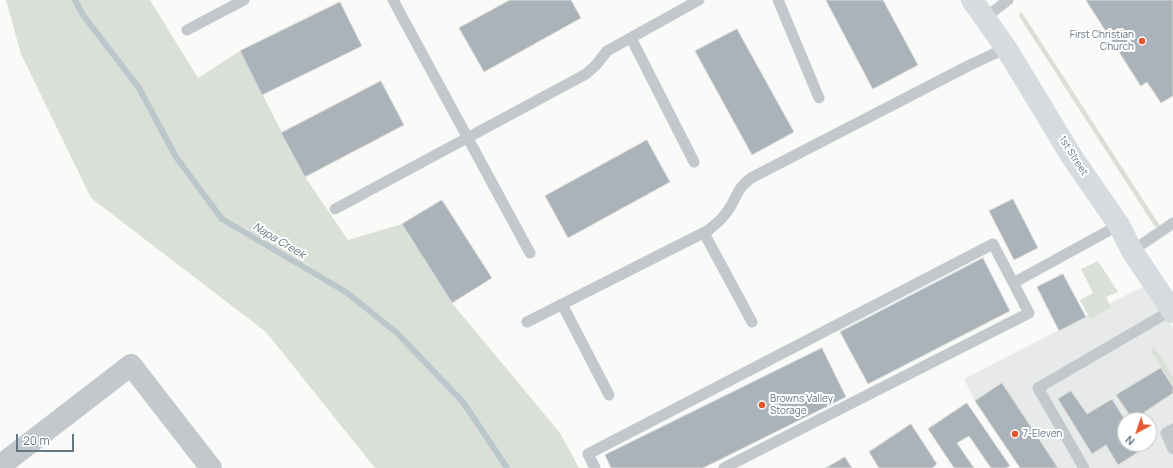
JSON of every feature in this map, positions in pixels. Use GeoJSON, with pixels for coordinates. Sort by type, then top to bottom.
{"type":"FeatureCollection","features":[{"type":"Feature","properties":{"kind":"main road","name":"1st Street"},"geometry":{"type":"LineString","coordinates":[[972,0],[1006,48],[1072,157],[1119,225],[1132,251],[1172,311]]}},
{"type":"Feature","properties":{"kind":"street"},"geometry":{"type":"LineString","coordinates":[[0,466],[131,365],[211,468]]}},
{"type":"Feature","properties":{"kind":"lane"},"geometry":{"type":"LineString","coordinates":[[187,30],[244,0]]}},
{"type":"Feature","properties":{"kind":"lane"},"geometry":{"type":"LineString","coordinates":[[393,0],[466,138],[530,253]]}},
{"type":"Feature","properties":{"kind":"lane"},"geometry":{"type":"LineString","coordinates":[[335,209],[586,74],[596,65],[607,51],[699,0]]}},
{"type":"Feature","properties":{"kind":"lane"},"geometry":{"type":"LineString","coordinates":[[778,0],[819,98]]}},
{"type":"Feature","properties":{"kind":"lane"},"geometry":{"type":"LineString","coordinates":[[985,18],[1008,0]]}},
{"type":"Feature","properties":{"kind":"lane"},"geometry":{"type":"LineString","coordinates":[[631,38],[694,162]]}},
{"type":"Feature","properties":{"kind":"lane"},"geometry":{"type":"LineString","coordinates":[[527,322],[704,233],[717,224],[731,205],[741,185],[751,178],[968,66],[1006,48]]}},
{"type":"Feature","properties":{"kind":"lane"},"geometry":{"type":"LineString","coordinates":[[1132,251],[1173,223]]}},
{"type":"Feature","properties":{"kind":"lane"},"geometry":{"type":"LineString","coordinates":[[1014,282],[1119,225]]}},
{"type":"Feature","properties":{"kind":"lane"},"geometry":{"type":"LineString","coordinates":[[704,233],[752,322]]}},
{"type":"Feature","properties":{"kind":"lane"},"geometry":{"type":"LineString","coordinates":[[595,468],[588,454],[994,244],[1029,313],[724,468]]}},
{"type":"Feature","properties":{"kind":"lane"},"geometry":{"type":"LineString","coordinates":[[562,304],[609,395]]}},
{"type":"Feature","properties":{"kind":"lane"},"geometry":{"type":"LineString","coordinates":[[1084,468],[1038,388],[1172,311]]}},
{"type":"Feature","properties":{"kind":"lane"},"geometry":{"type":"LineString","coordinates":[[1173,429],[1166,433],[1173,448]]}},
{"type":"Feature","properties":{"kind":"shaded area"},"geometry":{"type":"Polygon","coordinates":[[[6,0],[150,0],[198,78],[240,51],[305,177],[348,240],[402,224],[452,303],[560,433],[579,468],[375,468],[266,332],[91,198],[21,54],[6,0]]]}},
{"type":"Feature","properties":{"kind":"shaded area"},"geometry":{"type":"Polygon","coordinates":[[[1021,11],[1160,226],[1155,227],[1019,16],[1021,11]]]}},
{"type":"Feature","properties":{"kind":"shaded area"},"geometry":{"type":"Polygon","coordinates":[[[1098,261],[1118,292],[1106,297],[1111,307],[1090,319],[1080,300],[1093,293],[1081,269],[1098,261]]]}},
{"type":"Feature","properties":{"kind":"shaded area"},"geometry":{"type":"Polygon","coordinates":[[[1146,285],[1173,328],[1173,468],[1020,468],[975,401],[964,379],[1146,285]]]}},
{"type":"Feature","properties":{"kind":"shaded area"},"geometry":{"type":"Polygon","coordinates":[[[1153,345],[1173,377],[1173,385],[1151,351],[1153,345]]]}},
{"type":"Feature","properties":{"kind":"building"},"geometry":{"type":"Polygon","coordinates":[[[510,0],[571,0],[581,18],[484,72],[459,28],[510,0]]]}},
{"type":"Feature","properties":{"kind":"building"},"geometry":{"type":"Polygon","coordinates":[[[826,0],[883,0],[918,65],[873,89],[826,0]]]}},
{"type":"Feature","properties":{"kind":"building","name":"First Christian Church"},"geometry":{"type":"Polygon","coordinates":[[[1086,0],[1173,0],[1173,96],[1161,103],[1147,82],[1141,86],[1086,0]]]}},
{"type":"Feature","properties":{"kind":"building"},"geometry":{"type":"Polygon","coordinates":[[[340,2],[362,46],[262,95],[240,51],[340,2]]]}},
{"type":"Feature","properties":{"kind":"building"},"geometry":{"type":"Polygon","coordinates":[[[737,29],[794,132],[752,155],[695,51],[737,29]]]}},
{"type":"Feature","properties":{"kind":"building"},"geometry":{"type":"Polygon","coordinates":[[[381,81],[404,125],[305,177],[281,133],[381,81]]]}},
{"type":"Feature","properties":{"kind":"building"},"geometry":{"type":"Polygon","coordinates":[[[647,140],[670,182],[568,238],[545,196],[647,140]]]}},
{"type":"Feature","properties":{"kind":"building"},"geometry":{"type":"Polygon","coordinates":[[[1013,199],[1038,248],[1014,260],[989,211],[1013,199]]]}},
{"type":"Feature","properties":{"kind":"building"},"geometry":{"type":"Polygon","coordinates":[[[442,200],[492,278],[452,303],[402,224],[442,200]]]}},
{"type":"Feature","properties":{"kind":"building"},"geometry":{"type":"Polygon","coordinates":[[[983,258],[1010,311],[868,384],[840,332],[983,258]]]}},
{"type":"Feature","properties":{"kind":"building"},"geometry":{"type":"Polygon","coordinates":[[[1063,274],[1086,317],[1059,331],[1037,287],[1063,274]]]}},
{"type":"Feature","properties":{"kind":"building"},"geometry":{"type":"Polygon","coordinates":[[[822,348],[846,397],[703,468],[611,468],[605,455],[822,348]]]}},
{"type":"Feature","properties":{"kind":"building"},"geometry":{"type":"Polygon","coordinates":[[[1161,368],[1173,387],[1173,393],[1145,412],[1128,412],[1116,395],[1161,368]]]}},
{"type":"Feature","properties":{"kind":"building"},"geometry":{"type":"Polygon","coordinates":[[[1002,383],[1058,468],[1020,468],[975,401],[1002,383]]]}},
{"type":"Feature","properties":{"kind":"building"},"geometry":{"type":"Polygon","coordinates":[[[1071,391],[1087,414],[1112,399],[1120,412],[1117,412],[1117,452],[1138,452],[1118,465],[1106,445],[1092,454],[1058,399],[1071,391]]]}},
{"type":"Feature","properties":{"kind":"building"},"geometry":{"type":"Polygon","coordinates":[[[967,403],[1010,466],[1006,468],[991,468],[969,436],[957,443],[974,468],[954,468],[928,429],[967,403]]]}},
{"type":"Feature","properties":{"kind":"building"},"geometry":{"type":"Polygon","coordinates":[[[911,424],[937,464],[932,468],[879,468],[869,452],[911,424]]]}},
{"type":"Feature","properties":{"kind":"building"},"geometry":{"type":"Polygon","coordinates":[[[845,457],[852,468],[826,468],[845,457]]]}},
{"type":"Feature","properties":{"kind":"waterway","name":"Napa Creek"},"geometry":{"type":"LineString","coordinates":[[75,0],[83,15],[139,88],[176,157],[222,219],[346,292],[397,333],[463,402],[507,468]]}},
{"type":"Feature","properties":{"kind":"place","name":"First Christian Church"},"geometry":{"type":"Point","coordinates":[1142,41]}},
{"type":"Feature","properties":{"kind":"place","name":"Browns Valley Storage"},"geometry":{"type":"Point","coordinates":[762,405]}},
{"type":"Feature","properties":{"kind":"place","name":"7-Eleven"},"geometry":{"type":"Point","coordinates":[1015,434]}}]}
